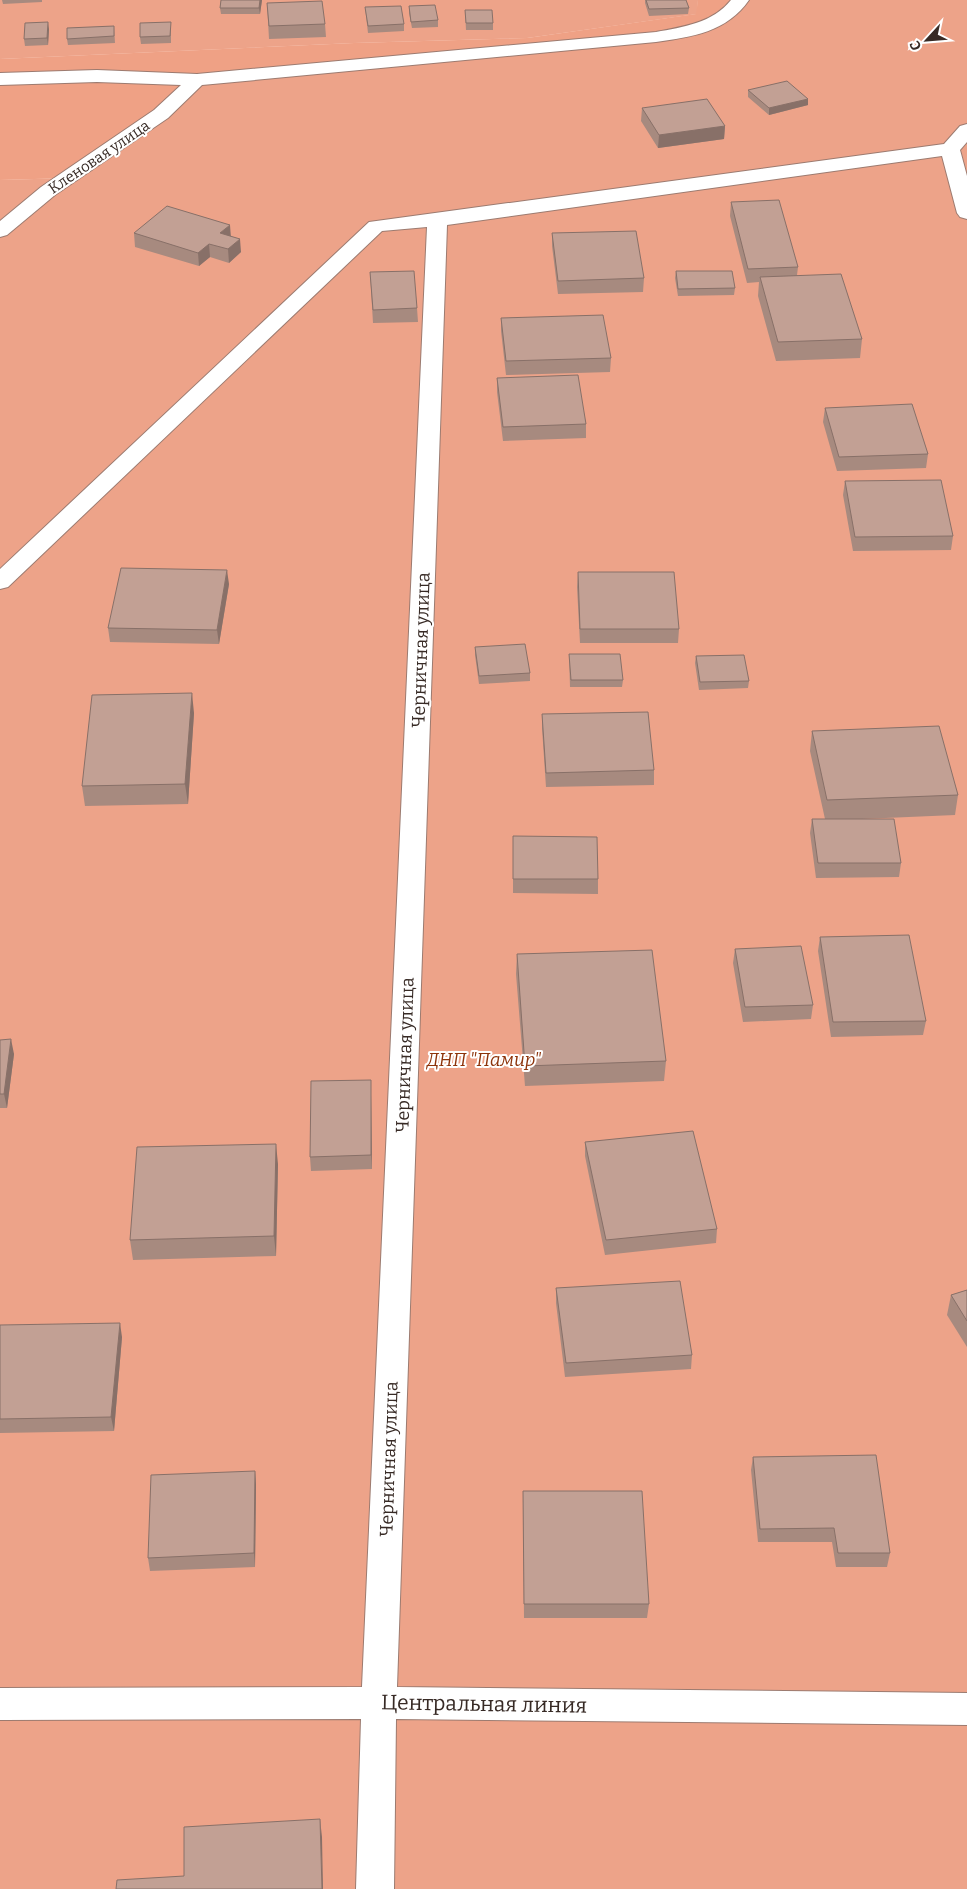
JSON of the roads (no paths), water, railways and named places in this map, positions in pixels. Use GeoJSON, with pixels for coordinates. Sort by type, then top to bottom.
{"type":"FeatureCollection","features":[{"type":"Feature","properties":{"kind":"street"},"geometry":{"type":"LineString","coordinates":[[0,79],[98,76],[197,80],[656,37],[693,31],[716,22],[734,10],[740,0]]}},
{"type":"Feature","properties":{"kind":"street","name":"Кленовая улица"},"geometry":{"type":"LineString","coordinates":[[0,231],[62,181],[160,116],[197,80]]}},
{"type":"Feature","properties":{"kind":"street"},"geometry":{"type":"LineString","coordinates":[[0,582],[376,226],[437,220],[950,150],[967,130]]}},
{"type":"Feature","properties":{"kind":"street"},"geometry":{"type":"LineString","coordinates":[[950,150],[967,213]]}},
{"type":"Feature","properties":{"kind":"street","name":"Черничная улица"},"geometry":{"type":"LineString","coordinates":[[375,1889],[379,1703],[437,220]]}},
{"type":"Feature","properties":{"kind":"street","name":"Центральная линия"},"geometry":{"type":"LineString","coordinates":[[0,1704],[379,1703],[967,1709]]}},
{"type":"Feature","properties":{"kind":"park label","name":"ДНП \"Памир\""},"geometry":{"type":"Point","coordinates":[484,1060]}}]}
